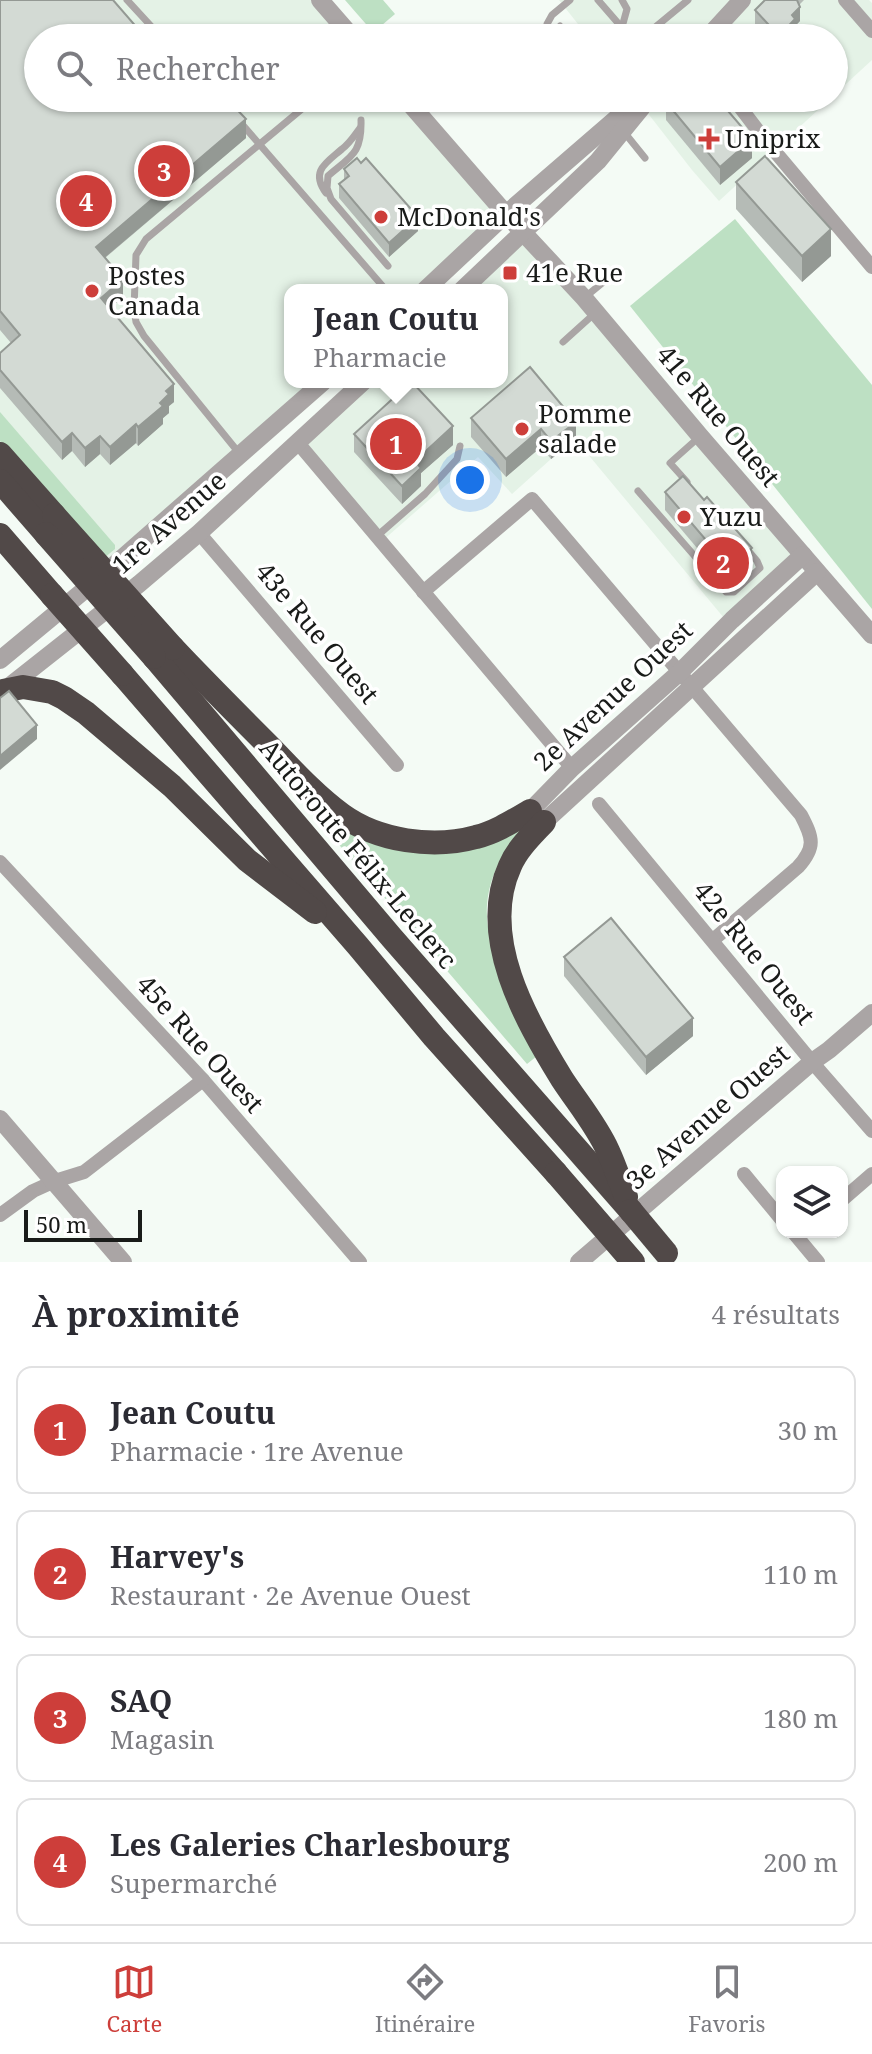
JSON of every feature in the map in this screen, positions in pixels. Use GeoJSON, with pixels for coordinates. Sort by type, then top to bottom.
{"type":"FeatureCollection","features":[{"type":"Feature","properties":{"kind":"highway"},"geometry":{"type":"LineString","coordinates":[[0,454],[50,525]]}},
{"type":"Feature","properties":{"kind":"highway","name":"Autoroute Félix-Leclerc"},"geometry":{"type":"LineString","coordinates":[[0,481],[50,525],[164,653],[670,1258]]}},
{"type":"Feature","properties":{"kind":"highway"},"geometry":{"type":"LineString","coordinates":[[0,535],[633,1262]]}},
{"type":"Feature","properties":{"kind":"highway"},"geometry":{"type":"LineString","coordinates":[[164,653],[303,781],[343,815],[371,831],[408,841],[446,842],[476,837],[537,816]]}},
{"type":"Feature","properties":{"kind":"highway"},"geometry":{"type":"LineString","coordinates":[[2,692],[23,687],[52,692],[86,713],[172,786],[247,860],[358,946]]}},
{"type":"Feature","properties":{"kind":"highway"},"geometry":{"type":"LineString","coordinates":[[537,816],[527,841],[511,863],[501,889],[499,924],[506,960],[542,1045],[608,1149],[631,1211]]}},
{"type":"Feature","properties":{"kind":"street"},"geometry":{"type":"LineString","coordinates":[[320,0],[341,24]]}},
{"type":"Feature","properties":{"kind":"street"},"geometry":{"type":"LineString","coordinates":[[845,0],[872,31]]}},
{"type":"Feature","properties":{"kind":"street"},"geometry":{"type":"LineString","coordinates":[[717,24],[733,3]]}},
{"type":"Feature","properties":{"kind":"street","name":"41e Rue Ouest"},"geometry":{"type":"LineString","coordinates":[[417,112],[590,305],[872,635]]}},
{"type":"Feature","properties":{"kind":"street"},"geometry":{"type":"LineString","coordinates":[[431,284],[506,214],[624,112]]}},
{"type":"Feature","properties":{"kind":"street"},"geometry":{"type":"LineString","coordinates":[[468,284],[598,161],[639,112]]}},
{"type":"Feature","properties":{"kind":"street"},"geometry":{"type":"LineString","coordinates":[[744,112],[872,267]]}},
{"type":"Feature","properties":{"kind":"street","name":"1re Avenue"},"geometry":{"type":"LineString","coordinates":[[0,660],[111,568],[316,388]]}},
{"type":"Feature","properties":{"kind":"street","name":"1re Avenue"},"geometry":{"type":"LineString","coordinates":[[2,692],[199,533],[357,388]]}},
{"type":"Feature","properties":{"kind":"street"},"geometry":{"type":"LineString","coordinates":[[298,443],[572,768]]}},
{"type":"Feature","properties":{"kind":"street"},"geometry":{"type":"LineString","coordinates":[[423,592],[532,499],[801,815],[811,842],[808,856],[713,940]]}},
{"type":"Feature","properties":{"kind":"street","name":"43e Rue Ouest"},"geometry":{"type":"LineString","coordinates":[[199,533],[397,765]]}},
{"type":"Feature","properties":{"kind":"street","name":"2e Avenue Ouest"},"geometry":{"type":"LineString","coordinates":[[537,816],[686,679],[732,620],[803,555]]}},
{"type":"Feature","properties":{"kind":"street","name":"2e Avenue Ouest"},"geometry":{"type":"LineString","coordinates":[[537,816],[572,768],[817,572]]}},
{"type":"Feature","properties":{"kind":"street","name":"42e Rue Ouest"},"geometry":{"type":"LineString","coordinates":[[599,804],[872,1131]]}},
{"type":"Feature","properties":{"kind":"street","name":"45e Rue Ouest"},"geometry":{"type":"LineString","coordinates":[[0,862],[203,1080],[360,1262]]}},
{"type":"Feature","properties":{"kind":"street","name":"3e Avenue Ouest"},"geometry":{"type":"LineString","coordinates":[[579,1262],[872,1013]]}},
{"type":"Feature","properties":{"kind":"street"},"geometry":{"type":"LineString","coordinates":[[0,1215],[33,1191],[84,1172],[203,1080]]}},
{"type":"Feature","properties":{"kind":"street"},"geometry":{"type":"LineString","coordinates":[[0,1119],[123,1262]]}},
{"type":"Feature","properties":{"kind":"street"},"geometry":{"type":"LineString","coordinates":[[744,1174],[776,1213]]}},
{"type":"Feature","properties":{"kind":"street"},"geometry":{"type":"LineString","coordinates":[[848,1195],[872,1174]]}},
{"type":"Feature","properties":{"kind":"street"},"geometry":{"type":"LineString","coordinates":[[801,1238],[818,1262]]}},
{"type":"Feature","properties":{"kind":"lane"},"geometry":{"type":"LineString","coordinates":[[127,0],[149,24]]}},
{"type":"Feature","properties":{"kind":"lane"},"geometry":{"type":"LineString","coordinates":[[547,24],[552,15],[570,0]]}},
{"type":"Feature","properties":{"kind":"lane"},"geometry":{"type":"LineString","coordinates":[[598,0],[619,24]]}},
{"type":"Feature","properties":{"kind":"lane"},"geometry":{"type":"LineString","coordinates":[[622,0],[627,9],[623,24]]}},
{"type":"Feature","properties":{"kind":"lane"},"geometry":{"type":"LineString","coordinates":[[659,24],[688,0]]}},
{"type":"Feature","properties":{"kind":"lane"},"geometry":{"type":"LineString","coordinates":[[231,112],[381,284]]}},
{"type":"Feature","properties":{"kind":"lane"},"geometry":{"type":"LineString","coordinates":[[241,455],[136,322],[136,255],[146,239],[298,112]]}},
{"type":"Feature","properties":{"kind":"lane"},"geometry":{"type":"LineString","coordinates":[[331,199],[327,188],[328,176],[347,162],[358,147],[361,123],[352,140],[321,167],[319,181],[331,199],[388,266]]}},
{"type":"Feature","properties":{"kind":"lane"},"geometry":{"type":"LineString","coordinates":[[623,131],[645,158]]}},
{"type":"Feature","properties":{"kind":"lane"},"geometry":{"type":"LineString","coordinates":[[563,342],[607,279]]}},
{"type":"Feature","properties":{"kind":"lane"},"geometry":{"type":"LineString","coordinates":[[689,484],[670,463],[700,436]]}},
{"type":"Feature","properties":{"kind":"lane"},"geometry":{"type":"LineString","coordinates":[[377,536],[425,494],[457,459],[460,446]]}},
{"type":"Feature","properties":{"kind":"lane"},"geometry":{"type":"LineString","coordinates":[[638,491],[722,589],[729,593],[760,568],[738,539]]}},
{"type":"Feature","properties":{"kind":"shaded area"},"geometry":{"type":"Polygon","coordinates":[[[0,0],[320,0],[341,24],[24,24],[24,112],[417,112],[506,214],[431,284],[284,284],[284,388],[316,388],[111,568],[0,454],[0,0]]]}},
{"type":"Feature","properties":{"kind":"shaded area"},"geometry":{"type":"Polygon","coordinates":[[[559,0],[869,0],[872,3],[872,60],[848,82],[848,24],[578,24],[559,0]]]}},
{"type":"Feature","properties":{"kind":"shaded area"},"geometry":{"type":"Polygon","coordinates":[[[647,112],[816,112],[719,201],[647,112]]]}},
{"type":"Feature","properties":{"kind":"shaded area"},"geometry":{"type":"Polygon","coordinates":[[[524,232],[803,555],[729,624],[576,440],[512,494],[478,457],[381,542],[298,443],[357,388],[508,388],[508,284],[468,284],[524,232]]]}},
{"type":"Feature","properties":{"kind":"green space"},"geometry":{"type":"Polygon","coordinates":[[[345,0],[383,0],[395,14],[383,24],[366,24],[345,0]]]}},
{"type":"Feature","properties":{"kind":"green space"},"geometry":{"type":"Polygon","coordinates":[[[735,219],[872,385],[872,609],[630,306],[735,219]]]}},
{"type":"Feature","properties":{"kind":"green space"},"geometry":{"type":"Polygon","coordinates":[[[0,412],[115,545],[115,549],[104,558],[0,441],[0,412]]]}},
{"type":"Feature","properties":{"kind":"green space"},"geometry":{"type":"Polygon","coordinates":[[[318,805],[373,840],[518,828],[522,833],[494,874],[489,890],[487,921],[498,963],[537,1056],[527,1064],[311,812],[318,805]]]}},
{"type":"Feature","properties":{"kind":"building"},"geometry":{"type":"Polygon","coordinates":[[[0,0],[113,0],[134,24],[24,24],[24,112],[239,112],[246,119],[96,247],[123,279],[101,298],[174,384],[160,403],[163,406],[110,447],[100,436],[85,448],[72,433],[62,442],[0,370],[0,353],[20,335],[0,311],[0,0]]]}},
{"type":"Feature","properties":{"kind":"building"},"geometry":{"type":"Polygon","coordinates":[[[765,0],[797,0],[800,7],[792,15],[795,19],[790,24],[768,24],[755,10],[765,0]]]}},
{"type":"Feature","properties":{"kind":"building"},"geometry":{"type":"Polygon","coordinates":[[[674,112],[729,112],[752,139],[720,167],[674,112]]]}},
{"type":"Feature","properties":{"kind":"building"},"geometry":{"type":"Polygon","coordinates":[[[765,156],[831,229],[802,256],[736,182],[765,156]]]}},
{"type":"Feature","properties":{"kind":"building"},"geometry":{"type":"Polygon","coordinates":[[[357,158],[361,163],[366,158],[418,217],[389,243],[339,184],[349,176],[344,169],[357,158]]]}},
{"type":"Feature","properties":{"kind":"building"},"geometry":{"type":"Polygon","coordinates":[[[530,367],[576,422],[551,441],[541,429],[506,459],[471,418],[530,367]]]}},
{"type":"Feature","properties":{"kind":"building"},"geometry":{"type":"Polygon","coordinates":[[[404,388],[418,388],[453,426],[415,461],[421,468],[402,486],[354,434],[404,388]]]}},
{"type":"Feature","properties":{"kind":"building"},"geometry":{"type":"Polygon","coordinates":[[[683,476],[704,500],[707,497],[752,548],[729,567],[665,492],[683,476]]]}},
{"type":"Feature","properties":{"kind":"building"},"geometry":{"type":"Polygon","coordinates":[[[9,691],[37,725],[0,756],[0,698],[9,691]]]}},
{"type":"Feature","properties":{"kind":"building"},"geometry":{"type":"Polygon","coordinates":[[[611,918],[693,1018],[646,1057],[564,957],[611,918]]]}},
{"type":"Feature","properties":{"kind":"place","name":"Uniprix"},"geometry":{"type":"Point","coordinates":[709,139]}},
{"type":"Feature","properties":{"kind":"place","name":"SAQ"},"geometry":{"type":"Point","coordinates":[164,171]}},
{"type":"Feature","properties":{"kind":"place","name":"Les Galeries Charlesbourg"},"geometry":{"type":"Point","coordinates":[86,201]}},
{"type":"Feature","properties":{"kind":"place","name":"McDonald's"},"geometry":{"type":"Point","coordinates":[381,217]}},
{"type":"Feature","properties":{"kind":"place","name":"41e Rue"},"geometry":{"type":"Point","coordinates":[510,273]}},
{"type":"Feature","properties":{"kind":"place","name":"Postes Canada"},"geometry":{"type":"Point","coordinates":[92,291]}},
{"type":"Feature","properties":{"kind":"place","name":"Pomme salade"},"geometry":{"type":"Point","coordinates":[522,429]}},
{"type":"Feature","properties":{"kind":"place","name":"Jean Coutu"},"geometry":{"type":"Point","coordinates":[396,444]}},
{"type":"Feature","properties":{"kind":"place","name":"Yuzu"},"geometry":{"type":"Point","coordinates":[684,517]}},
{"type":"Feature","properties":{"kind":"place","name":"Harvey's"},"geometry":{"type":"Point","coordinates":[723,563]}}]}
